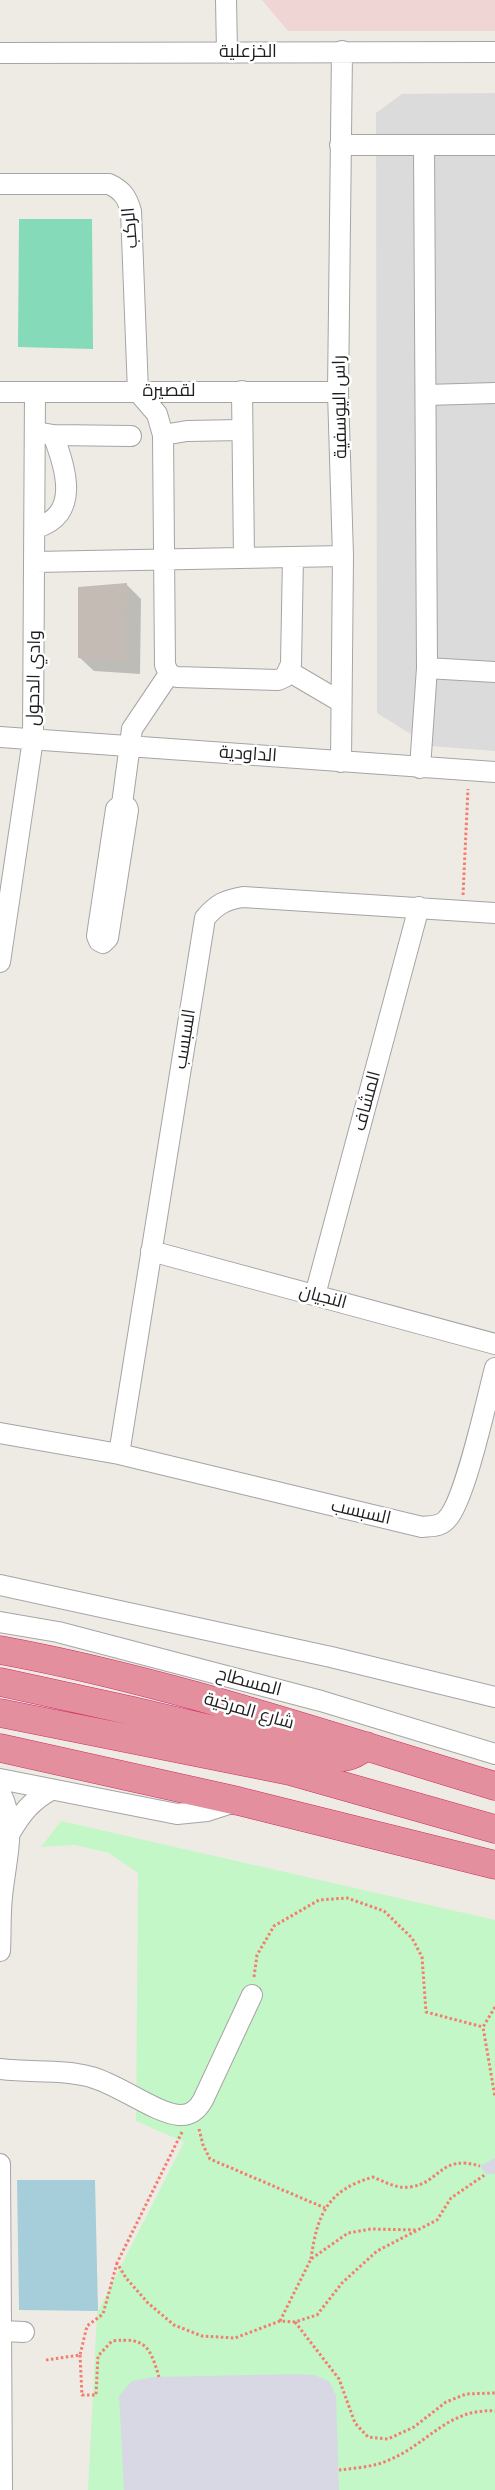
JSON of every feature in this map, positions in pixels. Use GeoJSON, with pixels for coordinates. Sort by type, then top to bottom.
{"type":"FeatureCollection","features":[{"type":"Feature","properties":{"kind":"highway","name":"شارع المرخية"},"geometry":{"type":"LineString","coordinates":[[0,1650],[68,1663],[199,1697],[495,1786]]}},
{"type":"Feature","properties":{"kind":"highway"},"geometry":{"type":"LineString","coordinates":[[0,1682],[332,1758],[344,1758],[356,1754],[366,1746]]}},
{"type":"Feature","properties":{"kind":"highway"},"geometry":{"type":"LineString","coordinates":[[0,1713],[290,1771],[495,1829]]}},
{"type":"Feature","properties":{"kind":"highway"},"geometry":{"type":"LineString","coordinates":[[0,1748],[238,1801],[495,1865]]}},
{"type":"Feature","properties":{"kind":"street"},"geometry":{"type":"LineString","coordinates":[[226,0],[227,52]]}},
{"type":"Feature","properties":{"kind":"street","name":"راس اليوسفية"},"geometry":{"type":"LineString","coordinates":[[341,762],[343,556],[338,392],[342,51]]}},
{"type":"Feature","properties":{"kind":"street","name":"الخزعلية"},"geometry":{"type":"LineString","coordinates":[[0,53],[495,52]]}},
{"type":"Feature","properties":{"kind":"street"},"geometry":{"type":"LineString","coordinates":[[340,145],[495,145]]}},
{"type":"Feature","properties":{"kind":"street"},"geometry":{"type":"LineString","coordinates":[[420,768],[428,668],[424,145]]}},
{"type":"Feature","properties":{"kind":"street","name":"الركب"},"geometry":{"type":"LineString","coordinates":[[0,184],[109,184],[119,189],[128,199],[131,211],[138,392]]}},
{"type":"Feature","properties":{"kind":"street"},"geometry":{"type":"LineString","coordinates":[[242,391],[244,558]]}},
{"type":"Feature","properties":{"kind":"street","name":"لقصيرة"},"geometry":{"type":"LineString","coordinates":[[0,392],[338,392]]}},
{"type":"Feature","properties":{"kind":"street","name":"وادي الدحول"},"geometry":{"type":"LineString","coordinates":[[0,962],[33,740],[35,528],[44,433],[36,392]]}},
{"type":"Feature","properties":{"kind":"street"},"geometry":{"type":"LineString","coordinates":[[138,392],[157,414],[162,434],[165,665],[168,674]]}},
{"type":"Feature","properties":{"kind":"street"},"geometry":{"type":"LineString","coordinates":[[426,395],[495,393]]}},
{"type":"Feature","properties":{"kind":"street"},"geometry":{"type":"LineString","coordinates":[[162,434],[187,431],[242,430]]}},
{"type":"Feature","properties":{"kind":"street"},"geometry":{"type":"LineString","coordinates":[[44,433],[131,436]]}},
{"type":"Feature","properties":{"kind":"street"},"geometry":{"type":"LineString","coordinates":[[35,528],[49,524],[63,510],[66,479],[64,466],[44,433]]}},
{"type":"Feature","properties":{"kind":"street"},"geometry":{"type":"LineString","coordinates":[[35,562],[343,556]]}},
{"type":"Feature","properties":{"kind":"street"},"geometry":{"type":"LineString","coordinates":[[168,674],[177,677],[278,680],[285,677],[290,672],[293,557]]}},
{"type":"Feature","properties":{"kind":"street"},"geometry":{"type":"LineString","coordinates":[[428,668],[495,672]]}},
{"type":"Feature","properties":{"kind":"street"},"geometry":{"type":"LineString","coordinates":[[290,672],[341,702]]}},
{"type":"Feature","properties":{"kind":"street"},"geometry":{"type":"LineString","coordinates":[[113,870],[116,809],[122,804],[132,729],[168,674]]}},
{"type":"Feature","properties":{"kind":"street","name":"الداودية"},"geometry":{"type":"LineString","coordinates":[[0,737],[495,772]]}},
{"type":"Feature","properties":{"kind":"street","name":"السبسب"},"geometry":{"type":"LineString","coordinates":[[119,1454],[150,1251],[205,918],[221,902],[243,897],[419,907],[495,914]]}},
{"type":"Feature","properties":{"kind":"street","name":"المشاف"},"geometry":{"type":"LineString","coordinates":[[315,1295],[419,907]]}},
{"type":"Feature","properties":{"kind":"street","name":"النجيان"},"geometry":{"type":"LineString","coordinates":[[150,1251],[495,1344]]}},
{"type":"Feature","properties":{"kind":"street","name":"السبسب"},"geometry":{"type":"LineString","coordinates":[[0,1433],[119,1454],[422,1527],[436,1526],[447,1520],[459,1497],[495,1368]]}},
{"type":"Feature","properties":{"kind":"street"},"geometry":{"type":"LineString","coordinates":[[0,1585],[331,1657],[495,1697]]}},
{"type":"Feature","properties":{"kind":"street","name":"المسطاح"},"geometry":{"type":"LineString","coordinates":[[0,1622],[58,1632],[321,1701],[495,1754]]}},
{"type":"Feature","properties":{"kind":"street"},"geometry":{"type":"LineString","coordinates":[[0,1779],[177,1814],[207,1811],[238,1801]]}},
{"type":"Feature","properties":{"kind":"street"},"geometry":{"type":"LineString","coordinates":[[10,1833],[25,1809],[36,1798],[51,1790]]}},
{"type":"Feature","properties":{"kind":"street"},"geometry":{"type":"LineString","coordinates":[[0,1792],[10,1818],[2,1898],[0,1951]]}},
{"type":"Feature","properties":{"kind":"street"},"geometry":{"type":"LineString","coordinates":[[0,2069],[91,2076],[165,2111],[179,2115],[190,2113],[203,2100],[252,1995]]}},
{"type":"Feature","properties":{"kind":"street"},"geometry":{"type":"LineString","coordinates":[[0,2164],[2,2490]]}},
{"type":"Feature","properties":{"kind":"street"},"geometry":{"type":"LineString","coordinates":[[2,2331],[24,2332]]}},
{"type":"Feature","properties":{"kind":"path"},"geometry":{"type":"LineString","coordinates":[[463,910],[468,770]]}},
{"type":"Feature","properties":{"kind":"path"},"geometry":{"type":"LineString","coordinates":[[252,1995],[257,1955],[274,1926],[319,1900],[347,1898],[384,1911],[412,1938],[422,1957],[426,2012],[483,2026]]}},
{"type":"Feature","properties":{"kind":"path"},"geometry":{"type":"LineString","coordinates":[[495,2007],[483,2026],[495,2097]]}},
{"type":"Feature","properties":{"kind":"path"},"geometry":{"type":"LineString","coordinates":[[190,2113],[210,2159],[325,2208]]}},
{"type":"Feature","properties":{"kind":"path"},"geometry":{"type":"LineString","coordinates":[[159,2377],[151,2351],[145,2344],[133,2340],[112,2341],[98,2356],[96,2395],[82,2395],[80,2355],[87,2326],[103,2314],[118,2263],[180,2138],[190,2113]]}},
{"type":"Feature","properties":{"kind":"path"},"geometry":{"type":"LineString","coordinates":[[280,2321],[311,2259],[315,2231],[325,2208],[344,2189],[373,2176],[392,2186],[410,2187],[429,2179],[445,2166],[464,2161],[480,2166]]}},
{"type":"Feature","properties":{"kind":"path"},"geometry":{"type":"LineString","coordinates":[[118,2263],[126,2278],[148,2303],[174,2325],[202,2336],[235,2338],[280,2321],[295,2322],[317,2315],[342,2283],[377,2251],[437,2220],[451,2198],[486,2174]]}},
{"type":"Feature","properties":{"kind":"path"},"geometry":{"type":"LineString","coordinates":[[311,2259],[348,2233],[371,2229],[417,2230]]}},
{"type":"Feature","properties":{"kind":"path"},"geometry":{"type":"LineString","coordinates":[[295,2322],[339,2379],[355,2423],[368,2437],[388,2439],[414,2427],[446,2402],[466,2394],[495,2393]]}},
{"type":"Feature","properties":{"kind":"path"},"geometry":{"type":"LineString","coordinates":[[46,2360],[80,2355]]}},
{"type":"Feature","properties":{"kind":"path"},"geometry":{"type":"LineString","coordinates":[[340,2470],[388,2461],[415,2447],[436,2428],[460,2415],[484,2410],[495,2411]]}},
{"type":"Feature","properties":{"kind":"shaded area"},"geometry":{"type":"Polygon","coordinates":[[[262,0],[495,0],[495,31],[288,31],[262,0]]]}},
{"type":"Feature","properties":{"kind":"shaded area"},"geometry":{"type":"Polygon","coordinates":[[[495,93],[495,751],[430,746],[377,713],[376,113],[402,94],[495,93]]]}},
{"type":"Feature","properties":{"kind":"shaded area"},"geometry":{"type":"Polygon","coordinates":[[[495,2158],[495,2174],[486,2174],[480,2166],[495,2158]]]}},
{"type":"Feature","properties":{"kind":"shaded area"},"geometry":{"type":"Polygon","coordinates":[[[314,2375],[329,2381],[336,2395],[339,2490],[124,2490],[119,2396],[132,2381],[154,2377],[314,2375]]]}},
{"type":"Feature","properties":{"kind":"green space"},"geometry":{"type":"Polygon","coordinates":[[[19,219],[92,219],[93,349],[18,347],[19,219]]]}},
{"type":"Feature","properties":{"kind":"green space"},"geometry":{"type":"Polygon","coordinates":[[[61,1821],[495,1920],[495,2490],[88,2490],[97,2313],[184,2142],[136,2121],[138,1873],[109,1853],[75,1845],[41,1847],[61,1821]]]}},
{"type":"Feature","properties":{"kind":"water"},"geometry":{"type":"Polygon","coordinates":[[[17,2180],[95,2180],[98,2311],[19,2310],[17,2180]]]}},
{"type":"Feature","properties":{"kind":"building"},"geometry":{"type":"Polygon","coordinates":[[[127,583],[126,660],[78,658],[78,587],[127,583]]]}}]}
